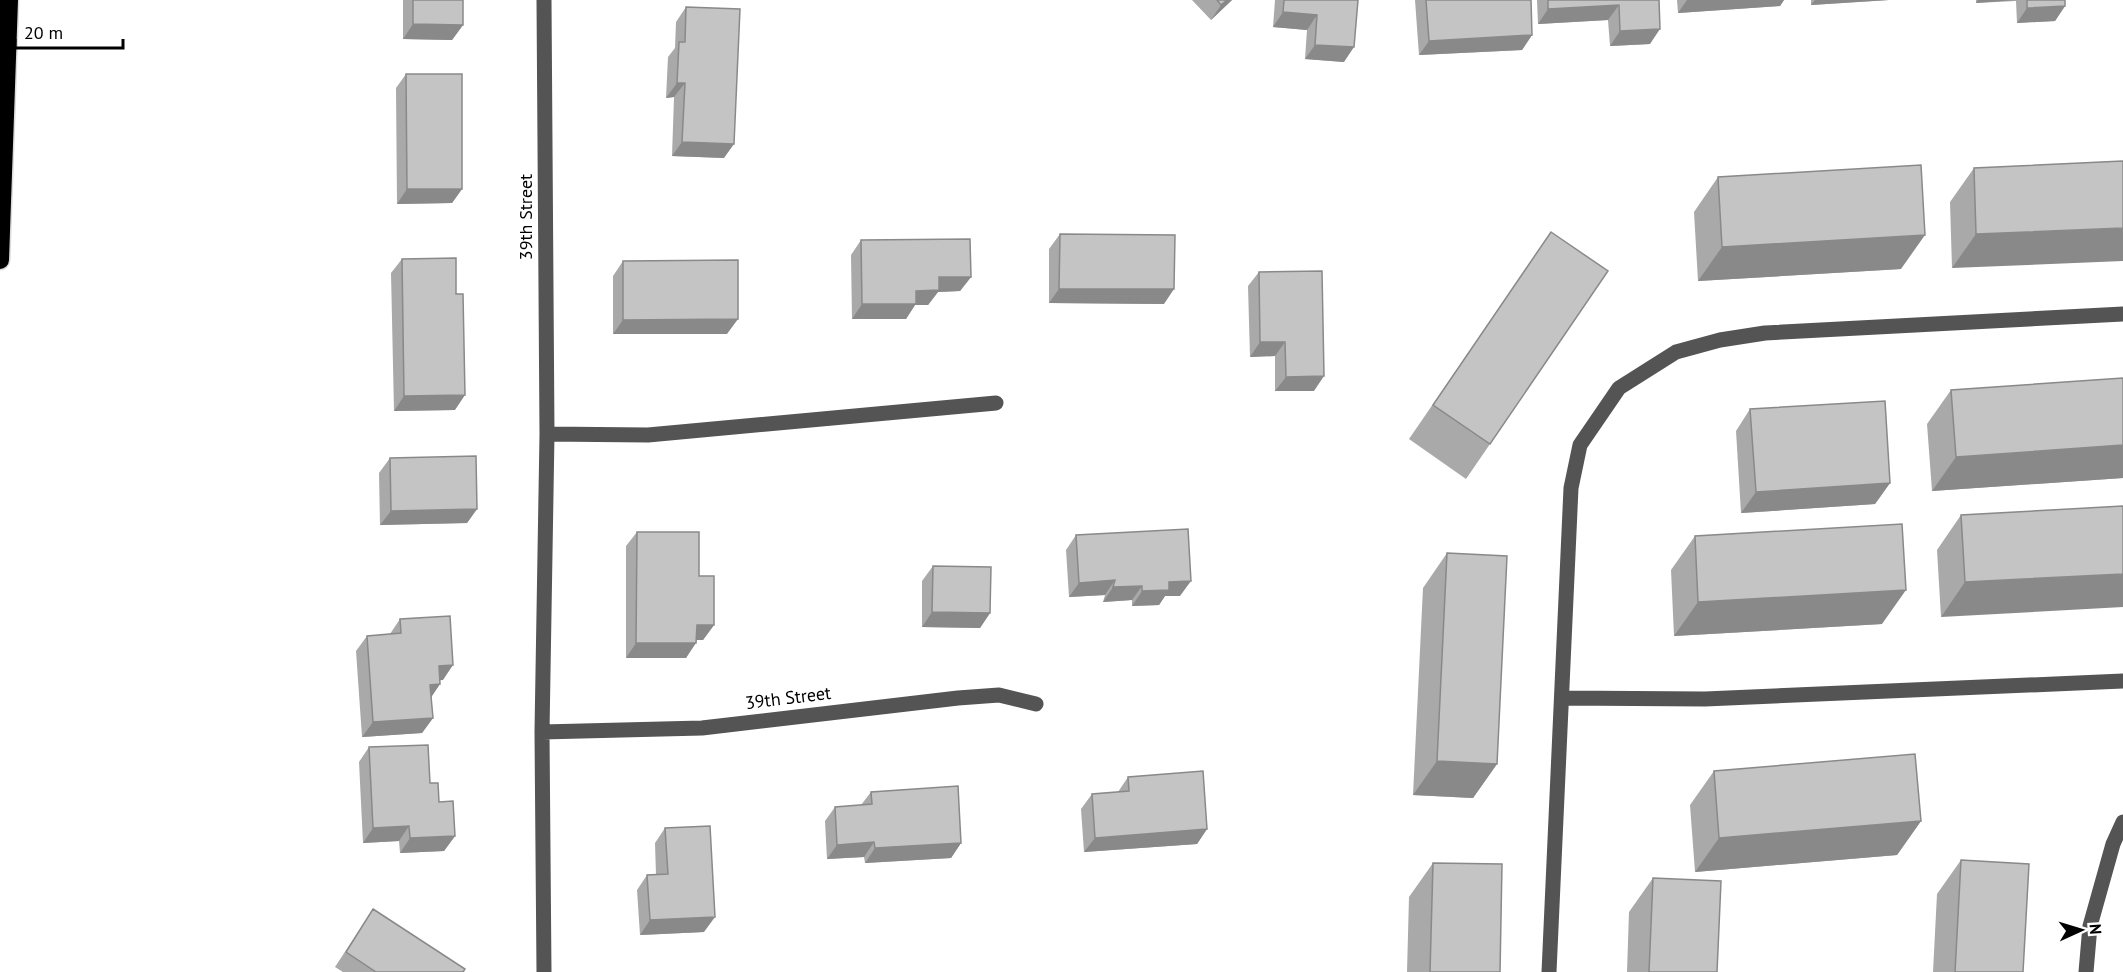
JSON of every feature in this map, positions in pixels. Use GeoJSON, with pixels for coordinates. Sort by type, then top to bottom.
{"type":"FeatureCollection","features":[{"type":"Feature","properties":{"kind":"highway"},"geometry":{"type":"LineString","coordinates":[[0,260],[9,0]]}},
{"type":"Feature","properties":{"kind":"street","name":"39th Street"},"geometry":{"type":"LineString","coordinates":[[544,0],[547,434],[542,732],[544,972]]}},
{"type":"Feature","properties":{"kind":"street"},"geometry":{"type":"LineString","coordinates":[[1549,972],[1571,488],[1580,445],[1619,388],[1676,352],[1720,340],[1765,333],[2123,314]]}},
{"type":"Feature","properties":{"kind":"street"},"geometry":{"type":"LineString","coordinates":[[547,434],[648,435],[996,404]]}},
{"type":"Feature","properties":{"kind":"street"},"geometry":{"type":"LineString","coordinates":[[1562,698],[1705,699],[2123,681]]}},
{"type":"Feature","properties":{"kind":"street","name":"39th Street"},"geometry":{"type":"LineString","coordinates":[[542,732],[702,728],[999,695],[1036,704]]}},
{"type":"Feature","properties":{"kind":"street"},"geometry":{"type":"LineString","coordinates":[[2086,972],[2090,926],[2113,844],[2123,822]]}},
{"type":"Feature","properties":{"kind":"building"},"geometry":{"type":"Polygon","coordinates":[[[413,0],[463,0],[463,25],[413,24],[413,0]]]}},
{"type":"Feature","properties":{"kind":"building"},"geometry":{"type":"Polygon","coordinates":[[[1217,0],[1227,0],[1221,5],[1217,0]]]}},
{"type":"Feature","properties":{"kind":"building"},"geometry":{"type":"Polygon","coordinates":[[[1284,0],[1358,0],[1354,47],[1315,45],[1317,15],[1283,12],[1284,0]]]}},
{"type":"Feature","properties":{"kind":"building"},"geometry":{"type":"Polygon","coordinates":[[[1426,0],[1531,0],[1532,35],[1429,41],[1426,0]]]}},
{"type":"Feature","properties":{"kind":"building"},"geometry":{"type":"Polygon","coordinates":[[[1548,0],[1659,0],[1660,29],[1620,31],[1619,5],[1548,9],[1548,0]]]}},
{"type":"Feature","properties":{"kind":"building"},"geometry":{"type":"Polygon","coordinates":[[[2027,0],[2065,0],[2065,6],[2027,8],[2027,0]]]}},
{"type":"Feature","properties":{"kind":"building"},"geometry":{"type":"Polygon","coordinates":[[[686,7],[740,9],[734,144],[682,142],[685,83],[677,83],[679,42],[685,42],[686,7]]]}},
{"type":"Feature","properties":{"kind":"building"},"geometry":{"type":"Polygon","coordinates":[[[406,74],[462,74],[462,189],[407,189],[406,74]]]}},
{"type":"Feature","properties":{"kind":"building"},"geometry":{"type":"Polygon","coordinates":[[[2123,161],[2123,228],[1976,234],[1974,168],[2123,161]]]}},
{"type":"Feature","properties":{"kind":"building"},"geometry":{"type":"Polygon","coordinates":[[[1921,165],[1925,235],[1722,247],[1718,177],[1921,165]]]}},
{"type":"Feature","properties":{"kind":"building"},"geometry":{"type":"Polygon","coordinates":[[[1551,232],[1608,271],[1490,444],[1433,405],[1551,232]]]}},
{"type":"Feature","properties":{"kind":"building"},"geometry":{"type":"Polygon","coordinates":[[[1060,234],[1175,235],[1174,289],[1059,289],[1060,234]]]}},
{"type":"Feature","properties":{"kind":"building"},"geometry":{"type":"Polygon","coordinates":[[[970,239],[971,277],[939,277],[939,290],[916,291],[916,304],[862,304],[861,240],[970,239]]]}},
{"type":"Feature","properties":{"kind":"building"},"geometry":{"type":"Polygon","coordinates":[[[456,258],[456,294],[463,294],[465,395],[404,396],[402,259],[456,258]]]}},
{"type":"Feature","properties":{"kind":"building"},"geometry":{"type":"Polygon","coordinates":[[[738,260],[738,319],[623,320],[623,261],[738,260]]]}},
{"type":"Feature","properties":{"kind":"building"},"geometry":{"type":"Polygon","coordinates":[[[1322,271],[1324,376],[1286,377],[1285,342],[1260,342],[1259,272],[1322,271]]]}},
{"type":"Feature","properties":{"kind":"building"},"geometry":{"type":"Polygon","coordinates":[[[2123,378],[2123,445],[1956,457],[1951,390],[2123,378]]]}},
{"type":"Feature","properties":{"kind":"building"},"geometry":{"type":"Polygon","coordinates":[[[1885,401],[1890,483],[1756,492],[1750,409],[1885,401]]]}},
{"type":"Feature","properties":{"kind":"building"},"geometry":{"type":"Polygon","coordinates":[[[476,456],[477,509],[391,511],[390,458],[476,456]]]}},
{"type":"Feature","properties":{"kind":"building"},"geometry":{"type":"Polygon","coordinates":[[[2123,506],[2123,574],[1965,582],[1961,515],[2123,506]]]}},
{"type":"Feature","properties":{"kind":"building"},"geometry":{"type":"Polygon","coordinates":[[[1902,524],[1906,590],[1698,602],[1695,536],[1902,524]]]}},
{"type":"Feature","properties":{"kind":"building"},"geometry":{"type":"Polygon","coordinates":[[[1188,529],[1191,581],[1169,582],[1169,590],[1142,591],[1142,586],[1113,587],[1115,580],[1079,583],[1076,535],[1188,529]]]}},
{"type":"Feature","properties":{"kind":"building"},"geometry":{"type":"Polygon","coordinates":[[[637,532],[699,532],[699,576],[714,576],[714,625],[697,625],[696,643],[636,643],[637,532]]]}},
{"type":"Feature","properties":{"kind":"building"},"geometry":{"type":"Polygon","coordinates":[[[1447,553],[1507,556],[1497,764],[1437,761],[1447,553]]]}},
{"type":"Feature","properties":{"kind":"building"},"geometry":{"type":"Polygon","coordinates":[[[933,566],[991,567],[990,613],[932,612],[933,566]]]}},
{"type":"Feature","properties":{"kind":"building"},"geometry":{"type":"Polygon","coordinates":[[[450,616],[453,665],[439,666],[440,684],[430,685],[433,718],[373,722],[367,636],[401,633],[400,619],[450,616]]]}},
{"type":"Feature","properties":{"kind":"building"},"geometry":{"type":"Polygon","coordinates":[[[428,745],[430,783],[438,783],[439,802],[453,801],[455,836],[410,838],[409,826],[373,828],[369,747],[428,745]]]}},
{"type":"Feature","properties":{"kind":"building"},"geometry":{"type":"Polygon","coordinates":[[[1915,754],[1921,821],[1719,838],[1714,771],[1915,754]]]}},
{"type":"Feature","properties":{"kind":"building"},"geometry":{"type":"Polygon","coordinates":[[[1203,771],[1207,829],[1095,838],[1092,794],[1129,791],[1128,777],[1203,771]]]}},
{"type":"Feature","properties":{"kind":"building"},"geometry":{"type":"Polygon","coordinates":[[[958,786],[961,843],[875,848],[874,842],[837,845],[835,807],[872,804],[871,792],[958,786]]]}},
{"type":"Feature","properties":{"kind":"building"},"geometry":{"type":"Polygon","coordinates":[[[710,826],[715,917],[650,920],[647,875],[668,874],[665,828],[710,826]]]}},
{"type":"Feature","properties":{"kind":"building"},"geometry":{"type":"Polygon","coordinates":[[[1961,860],[2029,864],[2023,972],[1955,972],[1961,860]]]}},
{"type":"Feature","properties":{"kind":"building"},"geometry":{"type":"Polygon","coordinates":[[[1433,863],[1502,864],[1500,972],[1430,972],[1433,863]]]}},
{"type":"Feature","properties":{"kind":"building"},"geometry":{"type":"Polygon","coordinates":[[[1653,878],[1721,881],[1717,972],[1649,972],[1653,878]]]}},
{"type":"Feature","properties":{"kind":"building"},"geometry":{"type":"Polygon","coordinates":[[[373,909],[465,969],[463,972],[376,972],[346,952],[373,909]]]}}]}
